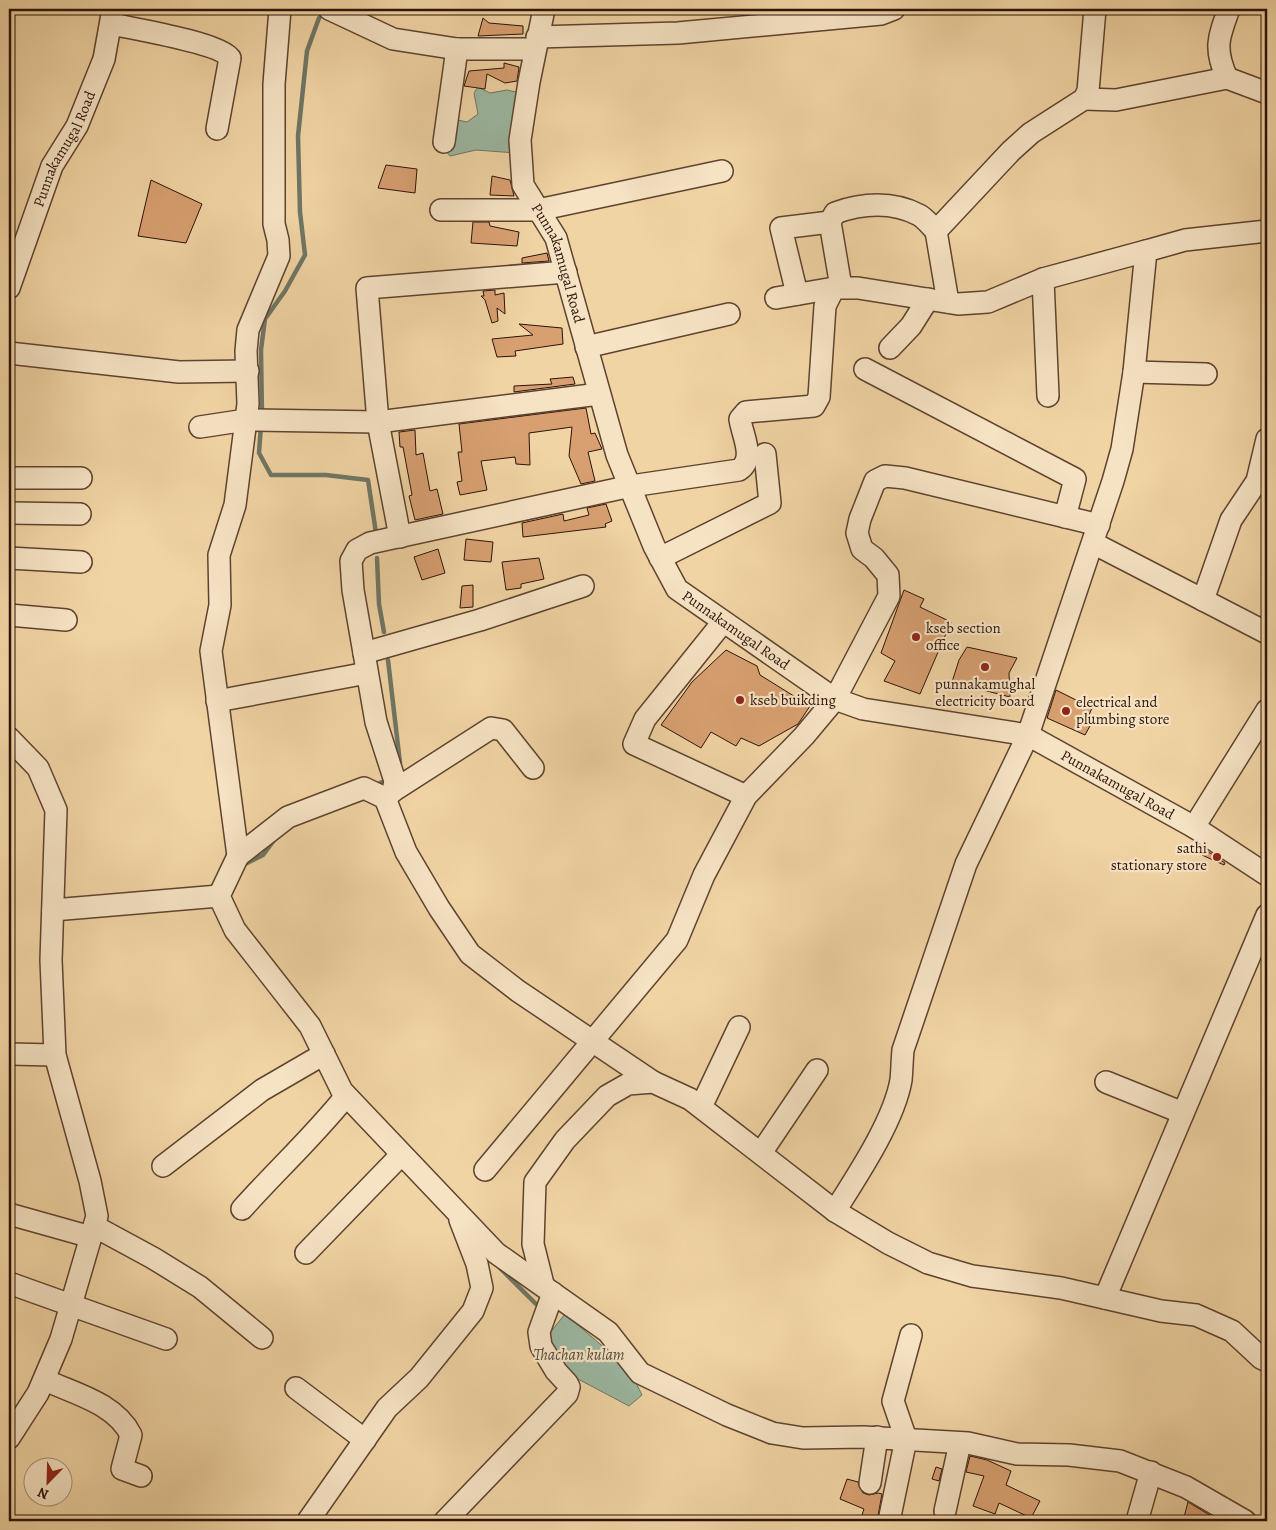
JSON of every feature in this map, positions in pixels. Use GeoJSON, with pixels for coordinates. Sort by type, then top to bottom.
{"type":"FeatureCollection","features":[{"type":"Feature","properties":{"kind":"street"},"geometry":{"type":"LineString","coordinates":[[238,856],[225,771],[224,738],[217,701],[212,651],[220,605],[219,555],[236,505],[246,420],[248,371],[246,351],[248,330],[279,256],[274,224],[274,84],[280,9]]}},
{"type":"Feature","properties":{"kind":"street"},"geometry":{"type":"LineString","coordinates":[[329,9],[393,39],[456,49],[678,33],[769,17],[881,14],[894,9]]}},
{"type":"Feature","properties":{"kind":"street","name":"Punnakamugal Road"},"geometry":{"type":"LineString","coordinates":[[544,9],[536,43],[520,140],[523,185],[556,238],[617,455],[660,558],[677,588],[835,700],[863,709],[1028,734],[1194,828],[1267,875]]}},
{"type":"Feature","properties":{"kind":"street"},"geometry":{"type":"LineString","coordinates":[[936,231],[1011,151],[1031,133],[1084,98],[1088,91],[1095,9]]}},
{"type":"Feature","properties":{"kind":"street"},"geometry":{"type":"LineString","coordinates":[[1228,78],[1219,61],[1217,41],[1229,9]]}},
{"type":"Feature","properties":{"kind":"street"},"geometry":{"type":"LineString","coordinates":[[113,17],[227,53],[230,58],[217,129]]}},
{"type":"Feature","properties":{"kind":"street","name":"Punnakamugal Road"},"geometry":{"type":"LineString","coordinates":[[9,288],[52,166],[77,126],[104,60],[113,17]]}},
{"type":"Feature","properties":{"kind":"street"},"geometry":{"type":"LineString","coordinates":[[444,142],[456,49]]}},
{"type":"Feature","properties":{"kind":"street"},"geometry":{"type":"LineString","coordinates":[[1084,98],[1116,100],[1228,78],[1267,93]]}},
{"type":"Feature","properties":{"kind":"street"},"geometry":{"type":"LineString","coordinates":[[441,210],[538,210],[722,171]]}},
{"type":"Feature","properties":{"kind":"street"},"geometry":{"type":"LineString","coordinates":[[890,348],[938,300],[936,231],[920,215],[879,204],[848,208],[835,213],[830,222],[837,287],[825,306],[819,397],[814,406],[798,410],[746,412],[740,419],[748,458],[745,466],[739,470],[631,486],[370,543],[357,550],[351,561],[353,590],[376,722],[395,781],[389,795],[406,852],[439,908],[470,954],[518,991],[653,1082],[690,1099],[835,1212],[888,1243],[928,1263],[972,1276],[1061,1288],[1161,1311],[1196,1315],[1232,1331],[1265,1356]]}},
{"type":"Feature","properties":{"kind":"street"},"geometry":{"type":"LineString","coordinates":[[830,222],[781,228],[787,296],[837,287],[938,300],[988,302],[1043,279],[1185,240],[1267,231]]}},
{"type":"Feature","properties":{"kind":"street"},"geometry":{"type":"LineString","coordinates":[[835,1212],[866,1160],[893,1104],[900,1082],[903,1050],[966,864],[1028,734],[1096,534],[1122,449],[1134,372],[1146,251]]}},
{"type":"Feature","properties":{"kind":"street"},"geometry":{"type":"LineString","coordinates":[[400,537],[378,422],[367,288],[566,272]]}},
{"type":"Feature","properties":{"kind":"street"},"geometry":{"type":"LineString","coordinates":[[1043,279],[1048,396]]}},
{"type":"Feature","properties":{"kind":"street"},"geometry":{"type":"LineString","coordinates":[[586,347],[729,314]]}},
{"type":"Feature","properties":{"kind":"street"},"geometry":{"type":"LineString","coordinates":[[9,353],[179,372],[248,371]]}},
{"type":"Feature","properties":{"kind":"street"},"geometry":{"type":"LineString","coordinates":[[865,370],[1075,479],[1065,517]]}},
{"type":"Feature","properties":{"kind":"street"},"geometry":{"type":"LineString","coordinates":[[1134,372],[1206,374]]}},
{"type":"Feature","properties":{"kind":"street"},"geometry":{"type":"LineString","coordinates":[[200,427],[246,420],[378,422],[599,394]]}},
{"type":"Feature","properties":{"kind":"street"},"geometry":{"type":"LineString","coordinates":[[1203,600],[1231,520],[1258,481],[1267,439]]}},
{"type":"Feature","properties":{"kind":"street"},"geometry":{"type":"LineString","coordinates":[[660,558],[770,503],[765,454]]}},
{"type":"Feature","properties":{"kind":"street"},"geometry":{"type":"LineString","coordinates":[[485,1170],[678,940],[704,875],[746,796],[804,736],[835,700],[889,596],[888,575],[874,558],[862,549],[858,533],[860,519],[875,481],[885,476],[905,478],[1065,517],[1203,600],[1267,633]]}},
{"type":"Feature","properties":{"kind":"street"},"geometry":{"type":"LineString","coordinates":[[9,478],[81,478]]}},
{"type":"Feature","properties":{"kind":"street"},"geometry":{"type":"LineString","coordinates":[[9,513],[80,514]]}},
{"type":"Feature","properties":{"kind":"street"},"geometry":{"type":"LineString","coordinates":[[9,558],[81,562]]}},
{"type":"Feature","properties":{"kind":"street"},"geometry":{"type":"LineString","coordinates":[[217,701],[366,663],[480,620],[583,586]]}},
{"type":"Feature","properties":{"kind":"street"},"geometry":{"type":"LineString","coordinates":[[9,615],[66,620]]}},
{"type":"Feature","properties":{"kind":"street"},"geometry":{"type":"LineString","coordinates":[[723,622],[645,719],[634,744],[746,796]]}},
{"type":"Feature","properties":{"kind":"street"},"geometry":{"type":"LineString","coordinates":[[1194,828],[1267,710]]}},
{"type":"Feature","properties":{"kind":"street"},"geometry":{"type":"LineString","coordinates":[[219,896],[238,856],[288,817],[364,788],[389,795],[491,728],[503,730],[533,768]]}},
{"type":"Feature","properties":{"kind":"street"},"geometry":{"type":"LineString","coordinates":[[9,738],[38,768],[56,810],[51,986],[54,1055],[90,1181],[97,1216],[72,1305],[44,1380],[9,1438]]}},
{"type":"Feature","properties":{"kind":"street"},"geometry":{"type":"LineString","coordinates":[[53,910],[219,896]]}},
{"type":"Feature","properties":{"kind":"street"},"geometry":{"type":"LineString","coordinates":[[219,896],[235,930],[310,1026],[346,1096],[400,1155],[496,1253],[608,1332],[640,1373],[727,1415],[780,1434],[803,1438],[877,1438],[960,1443],[1017,1454],[1069,1455],[1120,1461],[1186,1487],[1245,1521]]}},
{"type":"Feature","properties":{"kind":"street"},"geometry":{"type":"LineString","coordinates":[[1104,1298],[1267,915]]}},
{"type":"Feature","properties":{"kind":"street"},"geometry":{"type":"LineString","coordinates":[[701,1107],[739,1027]]}},
{"type":"Feature","properties":{"kind":"street"},"geometry":{"type":"LineString","coordinates":[[9,1054],[54,1055]]}},
{"type":"Feature","properties":{"kind":"street"},"geometry":{"type":"LineString","coordinates":[[164,1166],[262,1090],[324,1054]]}},
{"type":"Feature","properties":{"kind":"street"},"geometry":{"type":"LineString","coordinates":[[761,1153],[817,1070]]}},
{"type":"Feature","properties":{"kind":"street"},"geometry":{"type":"LineString","coordinates":[[445,1521],[567,1394],[569,1387],[567,1382],[556,1371],[541,1346],[539,1332],[548,1289],[533,1244],[535,1182],[565,1140],[607,1096],[628,1084],[653,1082]]}},
{"type":"Feature","properties":{"kind":"street"},"geometry":{"type":"LineString","coordinates":[[1106,1082],[1183,1113]]}},
{"type":"Feature","properties":{"kind":"street"},"geometry":{"type":"LineString","coordinates":[[242,1208],[286,1159],[326,1121],[346,1096]]}},
{"type":"Feature","properties":{"kind":"street"},"geometry":{"type":"LineString","coordinates":[[306,1253],[400,1155]]}},
{"type":"Feature","properties":{"kind":"street"},"geometry":{"type":"LineString","coordinates":[[9,1214],[93,1231],[153,1258],[200,1287],[262,1338]]}},
{"type":"Feature","properties":{"kind":"street"},"geometry":{"type":"LineString","coordinates":[[308,1521],[387,1408],[419,1378],[473,1312],[482,1288],[477,1264],[467,1242],[458,1214]]}},
{"type":"Feature","properties":{"kind":"street"},"geometry":{"type":"LineString","coordinates":[[9,1283],[166,1339]]}},
{"type":"Feature","properties":{"kind":"street"},"geometry":{"type":"LineString","coordinates":[[889,1521],[906,1439],[893,1400],[912,1335]]}},
{"type":"Feature","properties":{"kind":"street"},"geometry":{"type":"LineString","coordinates":[[44,1380],[114,1411],[125,1422],[131,1435],[122,1469],[140,1476]]}},
{"type":"Feature","properties":{"kind":"street"},"geometry":{"type":"LineString","coordinates":[[296,1388],[365,1440]]}},
{"type":"Feature","properties":{"kind":"street"},"geometry":{"type":"LineString","coordinates":[[870,1483],[877,1438]]}},
{"type":"Feature","properties":{"kind":"street"},"geometry":{"type":"LineString","coordinates":[[946,1511],[960,1443]]}},
{"type":"Feature","properties":{"kind":"street"},"geometry":{"type":"LineString","coordinates":[[1137,1521],[1151,1472]]}},
{"type":"Feature","properties":{"kind":"water"},"geometry":{"type":"Polygon","coordinates":[[[478,87],[490,93],[507,90],[516,92],[516,153],[476,150],[450,156],[446,151],[453,119],[467,122],[478,114],[474,93],[478,87]]]}},
{"type":"Feature","properties":{"kind":"water","name":"Thachan kulam"},"geometry":{"type":"Polygon","coordinates":[[[565,1314],[629,1369],[642,1395],[629,1406],[561,1370],[549,1334],[565,1314]]]}},
{"type":"Feature","properties":{"kind":"building"},"geometry":{"type":"Polygon","coordinates":[[[483,18],[489,23],[523,26],[523,34],[478,36],[483,18]]]}},
{"type":"Feature","properties":{"kind":"building"},"geometry":{"type":"Polygon","coordinates":[[[504,63],[519,67],[517,81],[505,83],[487,74],[485,89],[464,86],[469,71],[504,68],[504,63]]]}},
{"type":"Feature","properties":{"kind":"building"},"geometry":{"type":"Polygon","coordinates":[[[386,165],[417,169],[415,193],[378,188],[386,165]]]}},
{"type":"Feature","properties":{"kind":"building"},"geometry":{"type":"Polygon","coordinates":[[[492,176],[510,180],[514,196],[490,195],[492,176]]]}},
{"type":"Feature","properties":{"kind":"building"},"geometry":{"type":"Polygon","coordinates":[[[151,180],[202,204],[186,243],[138,236],[151,180]]]}},
{"type":"Feature","properties":{"kind":"building"},"geometry":{"type":"Polygon","coordinates":[[[473,222],[489,222],[490,226],[519,232],[517,246],[471,243],[473,222]]]}},
{"type":"Feature","properties":{"kind":"building"},"geometry":{"type":"Polygon","coordinates":[[[547,253],[549,261],[522,263],[522,258],[547,253]]]}},
{"type":"Feature","properties":{"kind":"building"},"geometry":{"type":"Polygon","coordinates":[[[495,290],[495,295],[504,293],[505,314],[497,308],[498,321],[492,323],[485,300],[481,296],[484,296],[483,291],[495,290]]]}},
{"type":"Feature","properties":{"kind":"building"},"geometry":{"type":"Polygon","coordinates":[[[519,324],[562,328],[563,344],[515,351],[516,356],[497,357],[492,339],[533,335],[519,324]]]}},
{"type":"Feature","properties":{"kind":"building"},"geometry":{"type":"Polygon","coordinates":[[[573,377],[575,384],[514,392],[514,386],[552,384],[550,379],[573,377]]]}},
{"type":"Feature","properties":{"kind":"building"},"geometry":{"type":"Polygon","coordinates":[[[586,408],[591,434],[595,433],[602,449],[588,452],[595,481],[581,484],[569,456],[572,427],[529,433],[530,465],[516,464],[515,457],[481,461],[487,490],[460,495],[457,482],[462,481],[458,452],[462,452],[459,424],[586,408]]]}},
{"type":"Feature","properties":{"kind":"building"},"geometry":{"type":"Polygon","coordinates":[[[415,430],[416,455],[423,453],[430,491],[437,489],[443,514],[415,520],[409,496],[412,495],[403,447],[400,447],[399,432],[415,430]]]}},
{"type":"Feature","properties":{"kind":"building"},"geometry":{"type":"Polygon","coordinates":[[[606,504],[612,521],[605,524],[606,527],[523,537],[522,523],[563,514],[564,521],[589,515],[587,508],[606,504]]]}},
{"type":"Feature","properties":{"kind":"building"},"geometry":{"type":"Polygon","coordinates":[[[466,539],[493,542],[491,562],[464,560],[466,539]]]}},
{"type":"Feature","properties":{"kind":"building"},"geometry":{"type":"Polygon","coordinates":[[[438,549],[445,573],[422,580],[414,557],[438,549]]]}},
{"type":"Feature","properties":{"kind":"building"},"geometry":{"type":"Polygon","coordinates":[[[539,558],[544,579],[521,584],[521,588],[506,590],[502,562],[539,558]]]}},
{"type":"Feature","properties":{"kind":"building"},"geometry":{"type":"Polygon","coordinates":[[[473,585],[473,607],[460,608],[462,586],[473,585]]]}},
{"type":"Feature","properties":{"kind":"building","name":"kseb section office"},"geometry":{"type":"Polygon","coordinates":[[[904,590],[924,599],[920,607],[951,622],[920,694],[884,681],[895,661],[881,653],[904,590]]]}},
{"type":"Feature","properties":{"kind":"building","name":"punnakamughal electricity board"},"geometry":{"type":"Polygon","coordinates":[[[967,647],[1017,658],[1009,673],[1010,697],[952,682],[959,660],[967,647]]]}},
{"type":"Feature","properties":{"kind":"building","name":"kseb buikding"},"geometry":{"type":"Polygon","coordinates":[[[726,650],[757,666],[760,675],[810,706],[798,724],[759,746],[741,738],[736,746],[711,732],[701,748],[661,725],[692,682],[726,650]]]}},
{"type":"Feature","properties":{"kind":"building","name":"electrical and plumbing store"},"geometry":{"type":"Polygon","coordinates":[[[1056,690],[1092,708],[1087,720],[1091,724],[1085,735],[1047,718],[1056,690]]]}},
{"type":"Feature","properties":{"kind":"building"},"geometry":{"type":"Polygon","coordinates":[[[1207,851],[1225,863],[1224,865],[1202,855],[1207,851]]]}},
{"type":"Feature","properties":{"kind":"building"},"geometry":{"type":"Polygon","coordinates":[[[970,1456],[987,1460],[1011,1471],[1006,1485],[1040,1501],[1031,1518],[999,1503],[995,1514],[973,1506],[984,1476],[966,1472],[970,1456]]]}},
{"type":"Feature","properties":{"kind":"building"},"geometry":{"type":"Polygon","coordinates":[[[936,1467],[942,1469],[939,1481],[932,1479],[936,1467]]]}},
{"type":"Feature","properties":{"kind":"building"},"geometry":{"type":"Polygon","coordinates":[[[847,1479],[858,1482],[863,1493],[869,1495],[882,1494],[877,1521],[861,1518],[864,1509],[840,1499],[847,1479]]]}},
{"type":"Feature","properties":{"kind":"building"},"geometry":{"type":"Polygon","coordinates":[[[1188,1502],[1211,1516],[1210,1521],[1183,1521],[1188,1502]]]}},
{"type":"Feature","properties":{"kind":"waterway"},"geometry":{"type":"LineString","coordinates":[[262,415],[261,350],[265,319],[285,291],[305,255],[300,212],[298,136],[307,51],[319,18]]}},
{"type":"Feature","properties":{"kind":"waterway"},"geometry":{"type":"LineString","coordinates":[[261,425],[259,453],[271,475],[326,475],[368,480],[376,533]]}},
{"type":"Feature","properties":{"kind":"waterway"},"geometry":{"type":"LineString","coordinates":[[377,558],[379,604],[384,632]]}},
{"type":"Feature","properties":{"kind":"waterway"},"geometry":{"type":"LineString","coordinates":[[388,660],[400,763]]}},
{"type":"Feature","properties":{"kind":"waterway"},"geometry":{"type":"LineString","coordinates":[[245,864],[263,855],[275,839]]}},
{"type":"Feature","properties":{"kind":"waterway"},"geometry":{"type":"LineString","coordinates":[[500,1268],[536,1304]]}},
{"type":"Feature","properties":{"kind":"place","name":"kseb section office"},"geometry":{"type":"Point","coordinates":[916,637]}},
{"type":"Feature","properties":{"kind":"place","name":"punnakamughal electricity board"},"geometry":{"type":"Point","coordinates":[985,667]}},
{"type":"Feature","properties":{"kind":"place","name":"kseb buikding"},"geometry":{"type":"Point","coordinates":[740,700]}},
{"type":"Feature","properties":{"kind":"place","name":"electrical and plumbing store"},"geometry":{"type":"Point","coordinates":[1066,711]}},
{"type":"Feature","properties":{"kind":"place","name":"sathi stationary store"},"geometry":{"type":"Point","coordinates":[1217,857]}}]}
